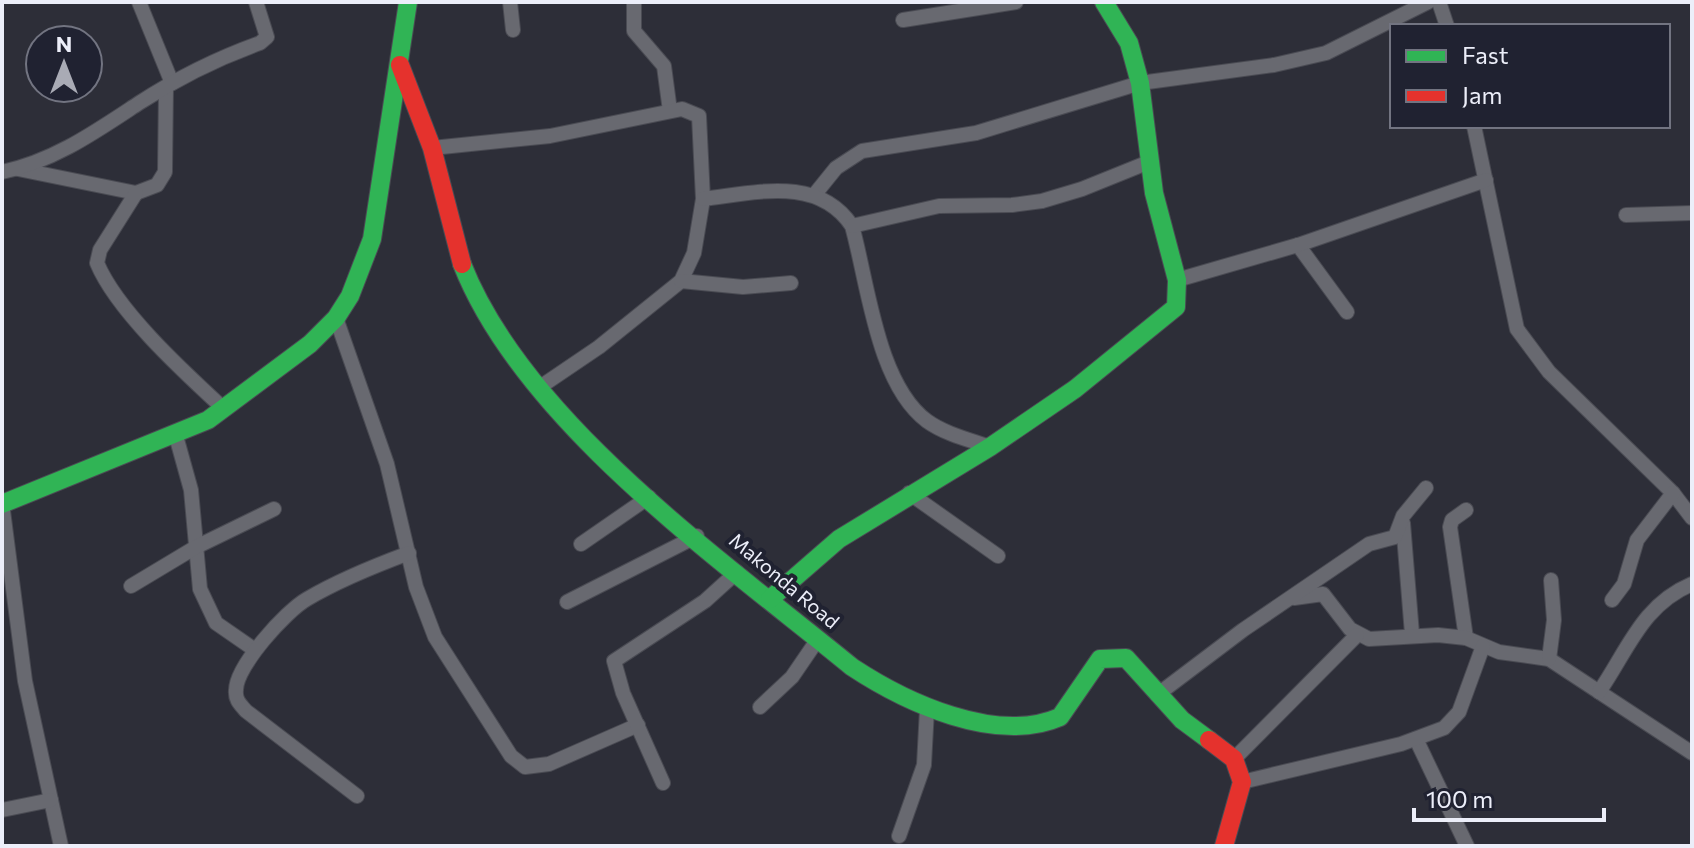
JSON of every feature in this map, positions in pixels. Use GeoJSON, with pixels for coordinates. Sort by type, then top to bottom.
{"type":"FeatureCollection","features":[{"type":"Feature","properties":{"kind":"street"},"geometry":{"type":"LineString","coordinates":[[9,170],[136,193],[157,185],[165,172],[169,85],[139,2]]}},
{"type":"Feature","properties":{"kind":"street"},"geometry":{"type":"LineString","coordinates":[[9,170],[90,137],[169,85],[267,37],[256,2]]}},
{"type":"Feature","properties":{"kind":"street"},"geometry":{"type":"LineString","coordinates":[[61,846],[9,621],[2,504],[176,436],[208,420],[310,344],[336,318],[350,296],[372,239],[408,2]]}},
{"type":"Feature","properties":{"kind":"street"},"geometry":{"type":"LineString","coordinates":[[510,2],[513,30]]}},
{"type":"Feature","properties":{"kind":"street"},"geometry":{"type":"LineString","coordinates":[[634,2],[634,31],[664,66],[670,111]]}},
{"type":"Feature","properties":{"kind":"street"},"geometry":{"type":"LineString","coordinates":[[903,20],[1016,2]]}},
{"type":"Feature","properties":{"kind":"street"},"geometry":{"type":"LineString","coordinates":[[770,599],[839,539],[909,493],[990,447],[1075,389],[1176,307],[1177,280],[1161,230],[1140,83],[1129,43],[1104,2]]}},
{"type":"Feature","properties":{"kind":"street"},"geometry":{"type":"LineString","coordinates":[[815,194],[836,168],[862,151],[930,143],[976,133],[1140,83],[1274,65],[1326,53],[1428,2]]}},
{"type":"Feature","properties":{"kind":"street"},"geometry":{"type":"LineString","coordinates":[[1439,2],[1446,24]]}},
{"type":"Feature","properties":{"kind":"street","name":"Makonda Road"},"geometry":{"type":"LineString","coordinates":[[400,65],[432,148],[448,221],[472,289],[497,332],[540,387],[614,470],[818,639],[881,687],[927,709],[981,719],[1046,724],[1061,717],[1093,664],[1116,655],[1132,664],[1182,720],[1234,759]]}},
{"type":"Feature","properties":{"kind":"street"},"geometry":{"type":"LineString","coordinates":[[432,148],[550,136],[670,111],[689,109],[699,116],[703,199],[694,253],[681,281],[540,387]]}},
{"type":"Feature","properties":{"kind":"street"},"geometry":{"type":"LineString","coordinates":[[1474,128],[1517,329],[1549,372],[1673,493],[1692,518]]}},
{"type":"Feature","properties":{"kind":"street"},"geometry":{"type":"LineString","coordinates":[[852,226],[939,206],[1012,205],[1042,201],[1082,189],[1149,162]]}},
{"type":"Feature","properties":{"kind":"street"},"geometry":{"type":"LineString","coordinates":[[1177,280],[1298,245],[1486,180]]}},
{"type":"Feature","properties":{"kind":"street"},"geometry":{"type":"LineString","coordinates":[[703,199],[778,191],[815,194],[843,212],[852,226],[877,326],[902,397],[928,421],[990,447]]}},
{"type":"Feature","properties":{"kind":"street"},"geometry":{"type":"LineString","coordinates":[[136,193],[100,250],[97,263],[145,329],[223,408]]}},
{"type":"Feature","properties":{"kind":"street"},"geometry":{"type":"LineString","coordinates":[[1626,215],[1692,213]]}},
{"type":"Feature","properties":{"kind":"street"},"geometry":{"type":"LineString","coordinates":[[1298,245],[1347,312]]}},
{"type":"Feature","properties":{"kind":"street"},"geometry":{"type":"LineString","coordinates":[[681,281],[743,287],[791,283]]}},
{"type":"Feature","properties":{"kind":"street"},"geometry":{"type":"LineString","coordinates":[[336,318],[387,464],[416,587],[442,652],[518,763],[525,767],[549,764],[638,725]]}},
{"type":"Feature","properties":{"kind":"street"},"geometry":{"type":"LineString","coordinates":[[176,436],[191,490],[200,589],[216,623],[255,650]]}},
{"type":"Feature","properties":{"kind":"street"},"geometry":{"type":"LineString","coordinates":[[1157,695],[1243,630],[1369,544],[1395,537],[1403,516],[1426,488]]}},
{"type":"Feature","properties":{"kind":"street"},"geometry":{"type":"LineString","coordinates":[[909,493],[998,556]]}},
{"type":"Feature","properties":{"kind":"street"},"geometry":{"type":"LineString","coordinates":[[1612,600],[1624,584],[1637,540],[1673,493]]}},
{"type":"Feature","properties":{"kind":"street"},"geometry":{"type":"LineString","coordinates":[[581,544],[649,497]]}},
{"type":"Feature","properties":{"kind":"street"},"geometry":{"type":"LineString","coordinates":[[131,586],[196,547],[274,509]]}},
{"type":"Feature","properties":{"kind":"street"},"geometry":{"type":"LineString","coordinates":[[1466,510],[1452,520],[1450,527],[1466,638]]}},
{"type":"Feature","properties":{"kind":"street"},"geometry":{"type":"LineString","coordinates":[[1403,516],[1412,634]]}},
{"type":"Feature","properties":{"kind":"street"},"geometry":{"type":"LineString","coordinates":[[567,602],[697,536]]}},
{"type":"Feature","properties":{"kind":"street"},"geometry":{"type":"LineString","coordinates":[[357,796],[237,700],[235,686],[255,650],[303,600],[368,568],[409,553]]}},
{"type":"Feature","properties":{"kind":"street"},"geometry":{"type":"LineString","coordinates":[[663,783],[617,677],[616,657],[674,623],[737,572]]}},
{"type":"Feature","properties":{"kind":"street"},"geometry":{"type":"LineString","coordinates":[[1549,659],[1554,620],[1551,580]]}},
{"type":"Feature","properties":{"kind":"street"},"geometry":{"type":"LineString","coordinates":[[1599,692],[1651,609],[1667,596],[1692,584]]}},
{"type":"Feature","properties":{"kind":"street"},"geometry":{"type":"LineString","coordinates":[[1294,598],[1323,594],[1342,621],[1357,635],[1379,640],[1412,634],[1466,638],[1515,656],[1549,659],[1692,753]]}},
{"type":"Feature","properties":{"kind":"street"},"geometry":{"type":"LineString","coordinates":[[1224,846],[1242,782],[1234,759],[1357,635]]}},
{"type":"Feature","properties":{"kind":"street"},"geometry":{"type":"LineString","coordinates":[[760,707],[792,677],[818,639]]}},
{"type":"Feature","properties":{"kind":"street"},"geometry":{"type":"LineString","coordinates":[[1242,782],[1416,739],[1444,728],[1459,712],[1483,646]]}},
{"type":"Feature","properties":{"kind":"street"},"geometry":{"type":"LineString","coordinates":[[899,836],[924,765],[927,709]]}},
{"type":"Feature","properties":{"kind":"street"},"geometry":{"type":"LineString","coordinates":[[1416,739],[1467,846]]}},
{"type":"Feature","properties":{"kind":"street"},"geometry":{"type":"LineString","coordinates":[[2,810],[51,800]]}},
{"type":"Feature","properties":{"kind":"traffic: fast"},"geometry":{"type":"LineString","coordinates":[[2,504],[208,420],[310,344],[336,318],[350,296],[372,239],[408,2]]}},
{"type":"Feature","properties":{"kind":"traffic: fast"},"geometry":{"type":"LineString","coordinates":[[770,599],[839,539],[990,447],[1075,389],[1176,307],[1177,280],[1154,193],[1140,83],[1129,43],[1104,2]]}},
{"type":"Feature","properties":{"kind":"traffic: fast"},"geometry":{"type":"LineString","coordinates":[[462,264],[491,322],[531,379],[579,433],[688,535],[852,667],[924,706],[980,723],[1008,726],[1035,724],[1060,717],[1100,659],[1126,658],[1182,720],[1209,740]]}},
{"type":"Feature","properties":{"kind":"traffic: jam"},"geometry":{"type":"LineString","coordinates":[[400,65],[432,148],[462,264]]}},
{"type":"Feature","properties":{"kind":"traffic: jam"},"geometry":{"type":"LineString","coordinates":[[1209,740],[1234,759],[1242,782],[1224,846]]}}]}
